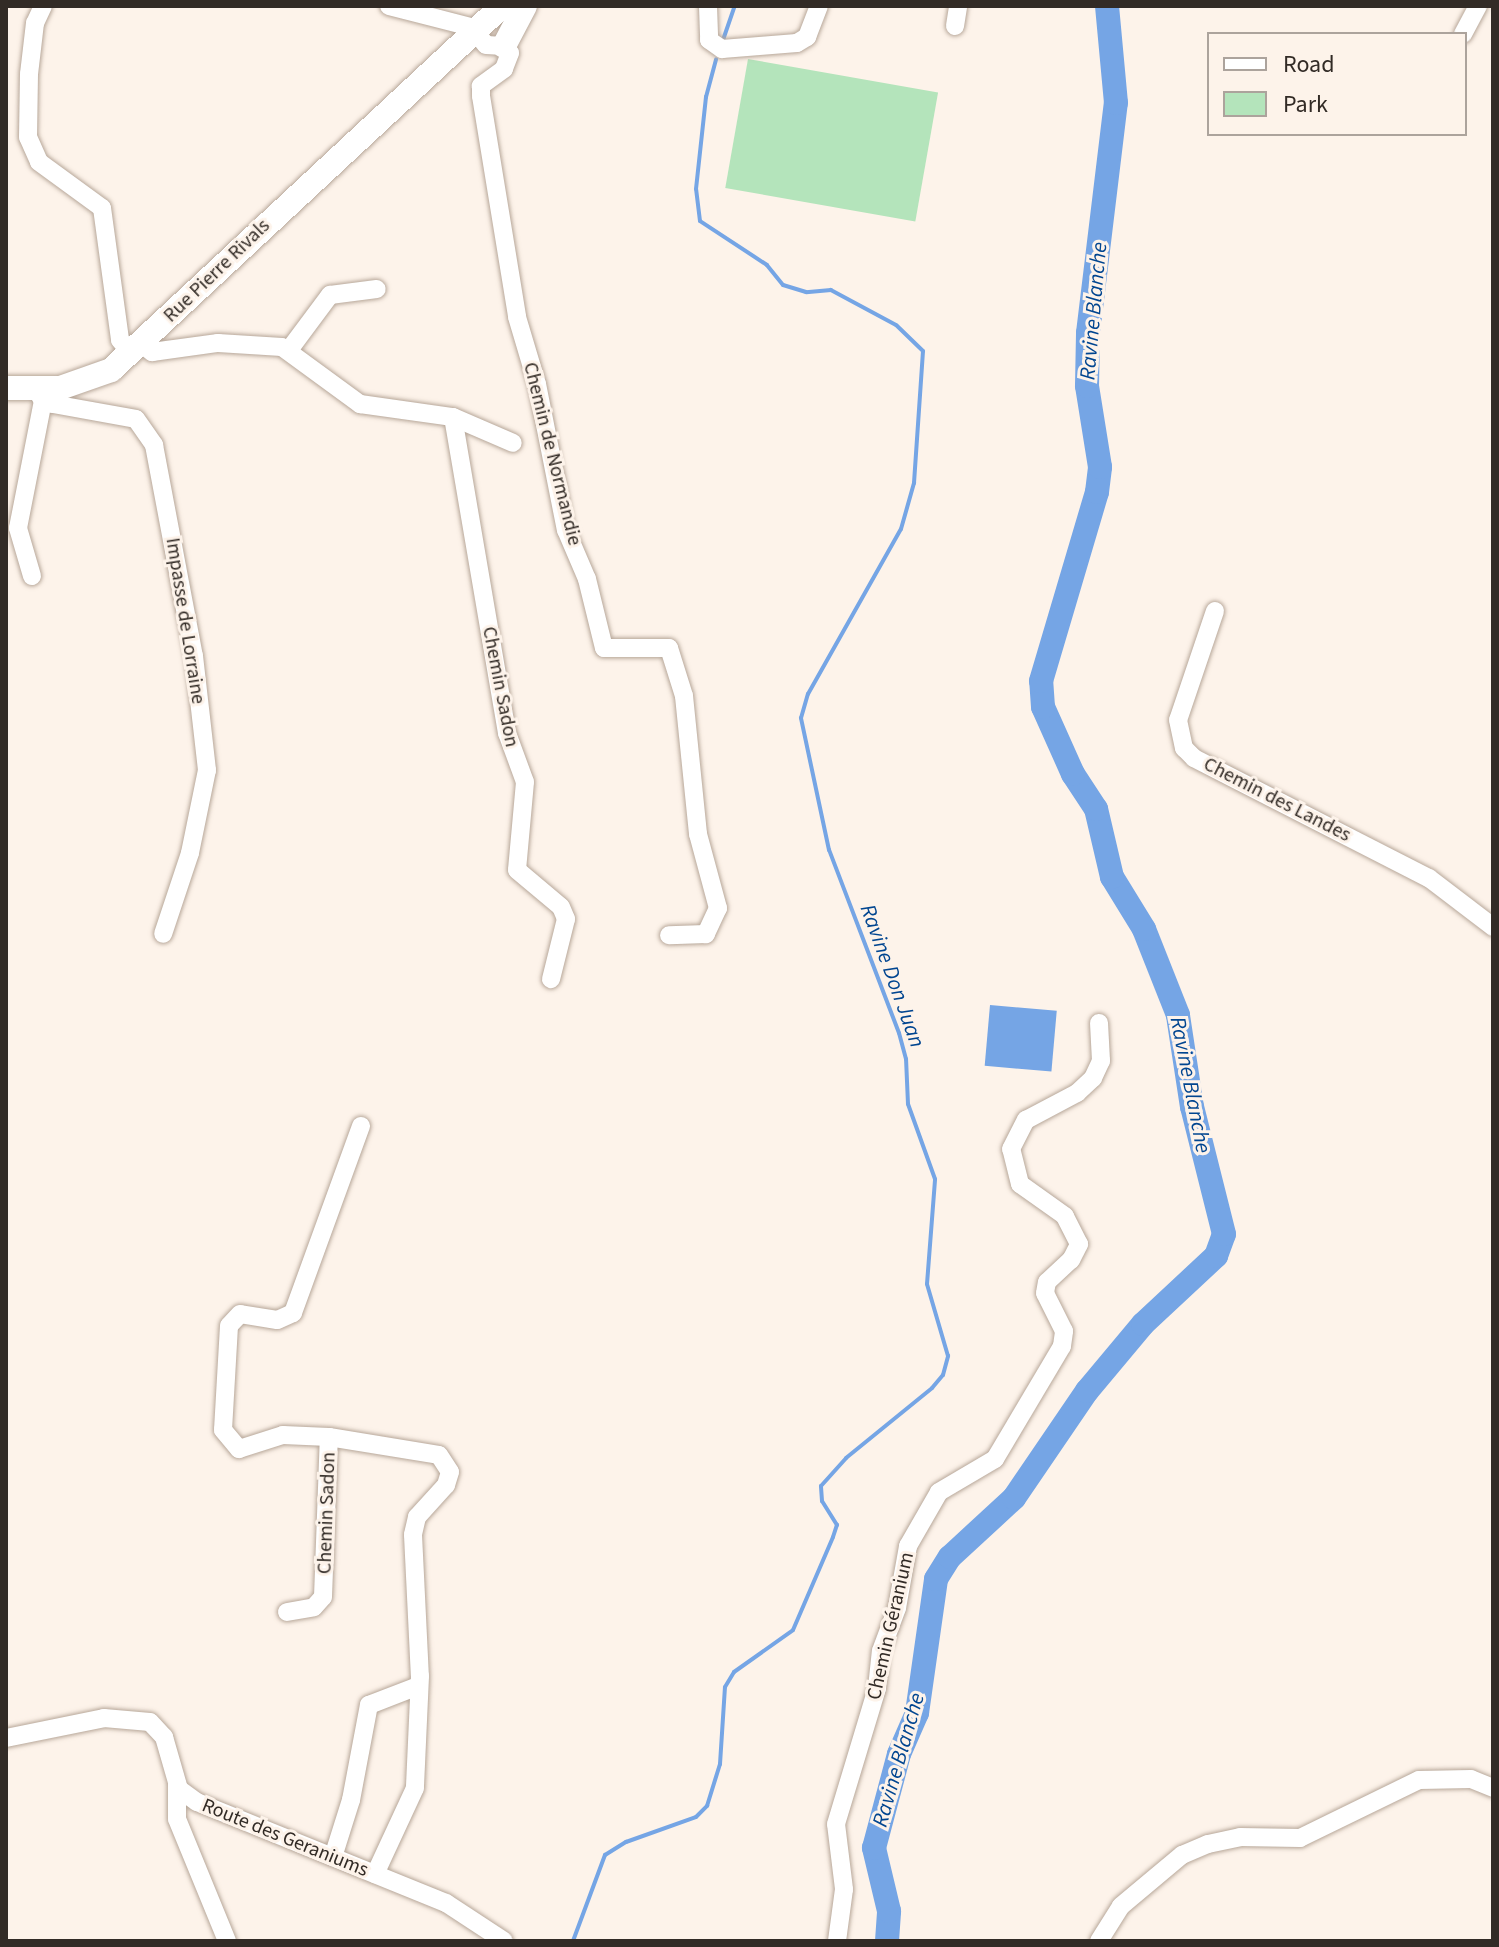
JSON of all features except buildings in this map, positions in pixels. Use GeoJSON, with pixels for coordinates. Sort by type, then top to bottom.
{"type":"FeatureCollection","features":[{"type":"Feature","properties":{"kind":"main road","name":"Rue Pierre Rivals"},"geometry":{"type":"LineString","coordinates":[[487,39],[502,6]]}},
{"type":"Feature","properties":{"kind":"main road","name":"Rue Pierre Rivals"},"geometry":{"type":"LineString","coordinates":[[6,388],[39,395],[78,384],[136,348],[402,98],[487,39],[517,6]]}},
{"type":"Feature","properties":{"kind":"main road"},"geometry":{"type":"LineString","coordinates":[[487,39],[525,6]]}},
{"type":"Feature","properties":{"kind":"street"},"geometry":{"type":"LineString","coordinates":[[43,6],[29,74],[28,137],[39,162],[102,208],[120,340],[152,352],[218,343],[289,350],[360,404],[453,417],[513,443]]}},
{"type":"Feature","properties":{"kind":"street"},"geometry":{"type":"LineString","coordinates":[[389,6],[417,9],[487,39]]}},
{"type":"Feature","properties":{"kind":"street"},"geometry":{"type":"LineString","coordinates":[[708,6],[709,40],[722,49],[797,43],[807,37],[819,6]]}},
{"type":"Feature","properties":{"kind":"street"},"geometry":{"type":"LineString","coordinates":[[955,26],[958,6]]}},
{"type":"Feature","properties":{"kind":"street"},"geometry":{"type":"LineString","coordinates":[[1464,32],[1478,6]]}},
{"type":"Feature","properties":{"kind":"street","name":"Chemin de Normandie"},"geometry":{"type":"LineString","coordinates":[[487,39],[511,60],[487,79],[481,96],[517,317],[537,384],[566,530],[587,579],[604,648],[669,648],[682,685],[698,834],[718,908],[706,934],[669,935]]}},
{"type":"Feature","properties":{"kind":"street"},"geometry":{"type":"LineString","coordinates":[[289,350],[330,295],[377,289]]}},
{"type":"Feature","properties":{"kind":"street"},"geometry":{"type":"LineString","coordinates":[[32,576],[18,528],[39,395]]}},
{"type":"Feature","properties":{"kind":"street","name":"Impasse de Lorraine"},"geometry":{"type":"LineString","coordinates":[[39,395],[136,419],[154,445],[194,656],[207,770],[190,853],[163,934]]}},
{"type":"Feature","properties":{"kind":"street","name":"Chemin Sadon"},"geometry":{"type":"LineString","coordinates":[[453,417],[507,733],[525,782],[517,870],[561,907],[566,919],[551,979]]}},
{"type":"Feature","properties":{"kind":"street","name":"Chemin des Landes"},"geometry":{"type":"LineString","coordinates":[[1215,611],[1178,720],[1184,748],[1194,758],[1429,878],[1493,927]]}},
{"type":"Feature","properties":{"kind":"street","name":"Chemin Géranium"},"geometry":{"type":"LineString","coordinates":[[837,1941],[844,1889],[836,1824],[877,1688],[881,1651],[897,1608],[908,1546],[939,1492],[995,1459],[1062,1346],[1064,1331],[1045,1293],[1047,1282],[1071,1260],[1079,1244],[1065,1216],[1020,1184],[1011,1149],[1026,1120],[1077,1093],[1093,1078],[1101,1061],[1099,1023]]}},
{"type":"Feature","properties":{"kind":"street","name":"Chemin Sadon"},"geometry":{"type":"LineString","coordinates":[[361,1126],[293,1313],[277,1320],[240,1314],[229,1326],[223,1430],[229,1444],[239,1449],[283,1435],[329,1437],[439,1455],[450,1472],[446,1485],[417,1517],[413,1535],[418,1686],[415,1788],[375,1874]]}},
{"type":"Feature","properties":{"kind":"street","name":"Chemin Sadon"},"geometry":{"type":"LineString","coordinates":[[287,1612],[314,1607],[323,1597],[329,1437]]}},
{"type":"Feature","properties":{"kind":"street"},"geometry":{"type":"LineString","coordinates":[[333,1857],[351,1800],[369,1705],[418,1686]]}},
{"type":"Feature","properties":{"kind":"street"},"geometry":{"type":"LineString","coordinates":[[6,1738],[104,1718],[142,1720],[160,1730],[177,1784],[177,1819],[227,1941]]}},
{"type":"Feature","properties":{"kind":"street"},"geometry":{"type":"LineString","coordinates":[[1099,1941],[1121,1906],[1182,1855],[1208,1844],[1240,1837],[1300,1838],[1419,1780],[1471,1779],[1493,1788]]}},
{"type":"Feature","properties":{"kind":"street","name":"Route des Geraniums"},"geometry":{"type":"LineString","coordinates":[[177,1784],[197,1802],[446,1903],[504,1941]]}},
{"type":"Feature","properties":{"kind":"green space"},"geometry":{"type":"Polygon","coordinates":[[[748,59],[938,93],[915,222],[725,188],[748,59]]]}},
{"type":"Feature","properties":{"kind":"water"},"geometry":{"type":"Polygon","coordinates":[[[990,1005],[1057,1011],[1051,1072],[985,1066],[990,1005]]]}},
{"type":"Feature","properties":{"kind":"waterway","name":"Ravine Don Juan"},"geometry":{"type":"LineString","coordinates":[[723,40],[735,6]]}},
{"type":"Feature","properties":{"kind":"waterway","name":"Ravine Blanche"},"geometry":{"type":"LineString","coordinates":[[887,1941],[889,1911],[874,1848],[899,1754],[917,1713],[936,1579],[950,1557],[1014,1498],[1087,1391],[1143,1324],[1216,1256],[1224,1234],[1192,1107],[1178,1015],[1144,929],[1112,877],[1096,809],[1073,774],[1043,707],[1041,681],[1097,492],[1100,467],[1087,386],[1088,333],[1116,103],[1107,6]]}},
{"type":"Feature","properties":{"kind":"waterway","name":"Ravine Don Juan"},"geometry":{"type":"LineString","coordinates":[[573,1941],[605,1855],[626,1842],[696,1817],[707,1806],[720,1764],[725,1687],[734,1672],[793,1630],[833,1537],[837,1525],[822,1501],[821,1486],[846,1458],[932,1388],[943,1375],[948,1356],[927,1284],[935,1179],[908,1104],[906,1059],[899,1033],[829,850],[801,718],[808,694],[901,529],[914,483],[923,351],[896,325],[831,290],[806,292],[783,285],[767,265],[700,221],[696,189],[706,97],[716,59]]}}]}
